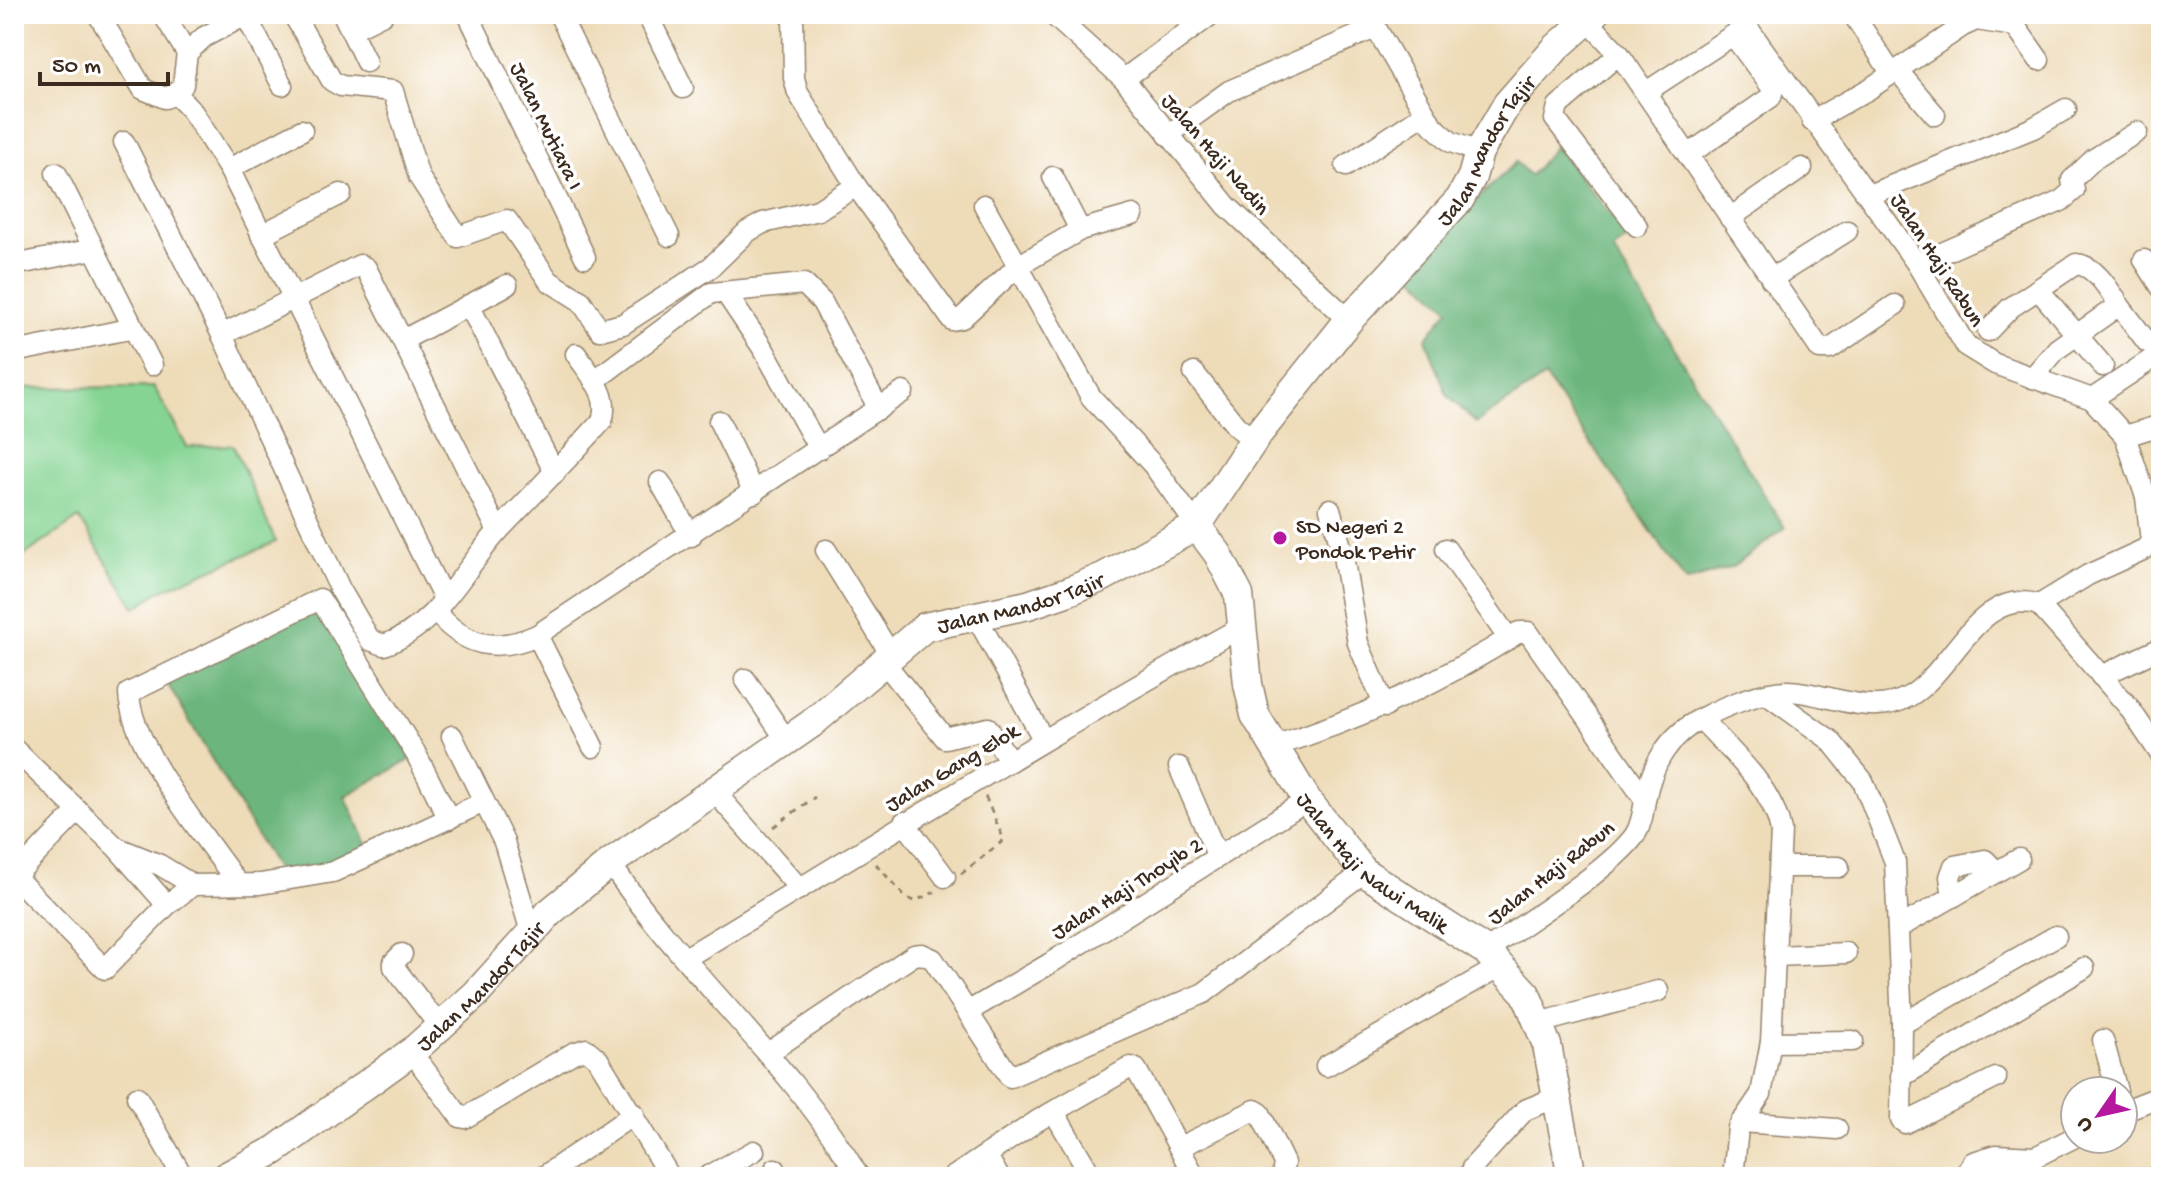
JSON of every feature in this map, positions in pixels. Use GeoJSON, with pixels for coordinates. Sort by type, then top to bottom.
{"type":"FeatureCollection","features":[{"type":"Feature","properties":{"kind":"main road","name":"Jalan Mandor Tajir"},"geometry":{"type":"LineString","coordinates":[[225,1177],[305,1129],[385,1072],[476,994],[531,932],[610,863],[850,694],[925,627],[1028,605],[1103,577],[1197,526],[1254,440],[1349,320],[1460,199],[1472,177],[1479,152],[1526,79],[1591,17]]}},
{"type":"Feature","properties":{"kind":"main road","name":"Jalan Haji Nawi Malik"},"geometry":{"type":"LineString","coordinates":[[1197,526],[1228,571],[1239,595],[1245,625],[1248,684],[1255,715],[1271,747],[1307,800],[1364,872],[1494,959],[1526,994],[1539,1023],[1572,1177]]}},
{"type":"Feature","properties":{"kind":"street"},"geometry":{"type":"LineString","coordinates":[[98,14],[143,89],[165,98],[176,94],[183,85],[187,53],[163,14]]}},
{"type":"Feature","properties":{"kind":"street"},"geometry":{"type":"LineString","coordinates":[[293,14],[332,81],[341,86],[393,91],[419,177],[458,237],[507,220],[549,281],[581,301],[600,330],[623,324],[711,267],[747,232],[763,223],[818,210],[856,186]]}},
{"type":"Feature","properties":{"kind":"street"},"geometry":{"type":"LineString","coordinates":[[366,62],[347,22],[383,14]]}},
{"type":"Feature","properties":{"kind":"street","name":"Jalan Mutiara I"},"geometry":{"type":"LineString","coordinates":[[468,14],[585,257]]}},
{"type":"Feature","properties":{"kind":"street"},"geometry":{"type":"LineString","coordinates":[[559,14],[669,236]]}},
{"type":"Feature","properties":{"kind":"street"},"geometry":{"type":"LineString","coordinates":[[647,14],[683,88]]}},
{"type":"Feature","properties":{"kind":"street"},"geometry":{"type":"LineString","coordinates":[[793,14],[795,86],[856,186],[955,321],[1018,266],[1080,230],[1133,215]]}},
{"type":"Feature","properties":{"kind":"street","name":"Jalan Haji Nadin"},"geometry":{"type":"LineString","coordinates":[[1052,14],[1124,79],[1227,206],[1349,320]]}},
{"type":"Feature","properties":{"kind":"street"},"geometry":{"type":"LineString","coordinates":[[1124,79],[1212,14]]}},
{"type":"Feature","properties":{"kind":"street","name":"Jalan Haji Rabun"},"geometry":{"type":"LineString","coordinates":[[1326,1066],[1494,959],[1617,855],[1636,833],[1657,760],[1665,748],[1701,719],[1766,694],[1788,691],[1869,705],[1892,704],[1930,682],[1980,622],[2001,606],[2016,600],[2039,605],[2088,575],[2149,546],[2154,495],[2125,436],[2092,399],[1995,364],[1966,346],[1917,264],[1738,14]]}},
{"type":"Feature","properties":{"kind":"street"},"geometry":{"type":"LineString","coordinates":[[1853,14],[1895,72],[1935,115]]}},
{"type":"Feature","properties":{"kind":"street"},"geometry":{"type":"LineString","coordinates":[[187,53],[204,37],[245,15],[282,85]]}},
{"type":"Feature","properties":{"kind":"street"},"geometry":{"type":"LineString","coordinates":[[1591,17],[1824,351],[1895,305]]}},
{"type":"Feature","properties":{"kind":"street"},"geometry":{"type":"LineString","coordinates":[[1812,121],[1976,20],[2015,26],[2039,60]]}},
{"type":"Feature","properties":{"kind":"street"},"geometry":{"type":"LineString","coordinates":[[1168,135],[1229,91],[1372,21],[1423,115],[1442,137],[1479,152]]}},
{"type":"Feature","properties":{"kind":"street"},"geometry":{"type":"LineString","coordinates":[[1646,92],[1733,35],[1773,89],[1771,97],[1688,155]]}},
{"type":"Feature","properties":{"kind":"street"},"geometry":{"type":"LineString","coordinates":[[1619,54],[1558,106],[1555,119],[1637,226]]}},
{"type":"Feature","properties":{"kind":"street"},"geometry":{"type":"LineString","coordinates":[[176,94],[192,111],[229,169],[440,605],[464,636],[498,648],[537,635],[691,536],[903,392]]}},
{"type":"Feature","properties":{"kind":"street"},"geometry":{"type":"LineString","coordinates":[[1869,195],[2033,128],[2066,109]]}},
{"type":"Feature","properties":{"kind":"street"},"geometry":{"type":"LineString","coordinates":[[1346,166],[1423,115]]}},
{"type":"Feature","properties":{"kind":"street"},"geometry":{"type":"LineString","coordinates":[[229,169],[302,130]]}},
{"type":"Feature","properties":{"kind":"street"},"geometry":{"type":"LineString","coordinates":[[1917,264],[2061,201],[2074,190],[2072,180],[2094,159],[2137,132]]}},
{"type":"Feature","properties":{"kind":"street"},"geometry":{"type":"LineString","coordinates":[[124,142],[222,335],[340,589],[370,640],[384,645],[400,640],[440,605],[498,531],[602,421],[607,407],[576,354]]}},
{"type":"Feature","properties":{"kind":"street"},"geometry":{"type":"LineString","coordinates":[[1730,218],[1802,168]]}},
{"type":"Feature","properties":{"kind":"street"},"geometry":{"type":"LineString","coordinates":[[56,173],[152,365]]}},
{"type":"Feature","properties":{"kind":"street"},"geometry":{"type":"LineString","coordinates":[[1053,177],[1080,230]]}},
{"type":"Feature","properties":{"kind":"street"},"geometry":{"type":"LineString","coordinates":[[261,235],[341,194]]}},
{"type":"Feature","properties":{"kind":"street"},"geometry":{"type":"LineString","coordinates":[[984,205],[1091,397],[1153,465],[1197,526]]}},
{"type":"Feature","properties":{"kind":"street"},"geometry":{"type":"LineString","coordinates":[[1771,279],[1847,231]]}},
{"type":"Feature","properties":{"kind":"street"},"geometry":{"type":"LineString","coordinates":[[14,265],[94,249]]}},
{"type":"Feature","properties":{"kind":"street"},"geometry":{"type":"LineString","coordinates":[[2144,260],[2161,287]]}},
{"type":"Feature","properties":{"kind":"street"},"geometry":{"type":"LineString","coordinates":[[1988,331],[2010,308],[2076,264],[2083,265],[2107,286],[2154,347],[2092,399]]}},
{"type":"Feature","properties":{"kind":"street"},"geometry":{"type":"LineString","coordinates":[[222,335],[360,265],[370,272],[498,531]]}},
{"type":"Feature","properties":{"kind":"street"},"geometry":{"type":"LineString","coordinates":[[594,381],[711,293],[799,284],[815,292],[879,409]]}},
{"type":"Feature","properties":{"kind":"street"},"geometry":{"type":"LineString","coordinates":[[403,340],[507,285]]}},
{"type":"Feature","properties":{"kind":"street"},"geometry":{"type":"LineString","coordinates":[[2038,289],[2103,366]]}},
{"type":"Feature","properties":{"kind":"street"},"geometry":{"type":"LineString","coordinates":[[725,292],[764,350],[819,449]]}},
{"type":"Feature","properties":{"kind":"street"},"geometry":{"type":"LineString","coordinates":[[469,305],[555,473]]}},
{"type":"Feature","properties":{"kind":"street"},"geometry":{"type":"LineString","coordinates":[[2032,378],[2050,356],[2119,305]]}},
{"type":"Feature","properties":{"kind":"street"},"geometry":{"type":"LineString","coordinates":[[14,352],[134,328]]}},
{"type":"Feature","properties":{"kind":"street"},"geometry":{"type":"LineString","coordinates":[[1194,373],[1236,426],[1254,440]]}},
{"type":"Feature","properties":{"kind":"street"},"geometry":{"type":"LineString","coordinates":[[719,421],[754,493]]}},
{"type":"Feature","properties":{"kind":"street"},"geometry":{"type":"LineString","coordinates":[[2125,436],[2161,425]]}},
{"type":"Feature","properties":{"kind":"street"},"geometry":{"type":"LineString","coordinates":[[660,482],[691,536]]}},
{"type":"Feature","properties":{"kind":"street"},"geometry":{"type":"LineString","coordinates":[[1330,509],[1342,550],[1358,643],[1385,707]]}},
{"type":"Feature","properties":{"kind":"street"},"geometry":{"type":"LineString","coordinates":[[1446,549],[1509,639]]}},
{"type":"Feature","properties":{"kind":"street"},"geometry":{"type":"LineString","coordinates":[[826,550],[888,658],[945,738],[988,728],[1010,761]]}},
{"type":"Feature","properties":{"kind":"street"},"geometry":{"type":"LineString","coordinates":[[238,884],[144,746],[131,715],[129,693],[320,599],[416,754],[449,819]]}},
{"type":"Feature","properties":{"kind":"street"},"geometry":{"type":"LineString","coordinates":[[2039,605],[2154,741],[2161,755]]}},
{"type":"Feature","properties":{"kind":"street"},"geometry":{"type":"LineString","coordinates":[[975,614],[1043,739]]}},
{"type":"Feature","properties":{"kind":"street","name":"Jalan Gang Elok"},"geometry":{"type":"LineString","coordinates":[[687,957],[1043,739],[1245,625]]}},
{"type":"Feature","properties":{"kind":"street"},"geometry":{"type":"LineString","coordinates":[[1271,747],[1385,707],[1443,679],[1519,632],[1528,632],[1645,800]]}},
{"type":"Feature","properties":{"kind":"street"},"geometry":{"type":"LineString","coordinates":[[537,635],[593,747]]}},
{"type":"Feature","properties":{"kind":"street"},"geometry":{"type":"LineString","coordinates":[[2101,676],[2161,648]]}},
{"type":"Feature","properties":{"kind":"street"},"geometry":{"type":"LineString","coordinates":[[745,679],[787,741]]}},
{"type":"Feature","properties":{"kind":"street"},"geometry":{"type":"LineString","coordinates":[[1766,694],[1830,740],[1863,781],[1895,862],[1902,1024],[1901,1120],[1905,1123],[1996,1078]]}},
{"type":"Feature","properties":{"kind":"street"},"geometry":{"type":"LineString","coordinates":[[1701,719],[1759,783],[1771,802],[1781,831],[1771,1042],[1761,1094],[1741,1122],[1736,1135],[1733,1177]]}},
{"type":"Feature","properties":{"kind":"street"},"geometry":{"type":"LineString","coordinates":[[452,736],[504,842],[531,932]]}},
{"type":"Feature","properties":{"kind":"street"},"geometry":{"type":"LineString","coordinates":[[15,752],[116,847],[167,905]]}},
{"type":"Feature","properties":{"kind":"street"},"geometry":{"type":"LineString","coordinates":[[1179,767],[1218,857]]}},
{"type":"Feature","properties":{"kind":"street"},"geometry":{"type":"LineString","coordinates":[[714,791],[800,889]]}},
{"type":"Feature","properties":{"kind":"street","name":"Jalan Haji Thoyib 2"},"geometry":{"type":"LineString","coordinates":[[969,1011],[1307,800]]}},
{"type":"Feature","properties":{"kind":"street"},"geometry":{"type":"LineString","coordinates":[[116,847],[160,865],[193,885],[306,879],[333,872],[484,802]]}},
{"type":"Feature","properties":{"kind":"street"},"geometry":{"type":"LineString","coordinates":[[77,812],[14,877],[105,969],[167,905],[193,885]]}},
{"type":"Feature","properties":{"kind":"street"},"geometry":{"type":"LineString","coordinates":[[904,822],[945,877]]}},
{"type":"Feature","properties":{"kind":"street"},"geometry":{"type":"LineString","coordinates":[[1898,928],[2019,859]]}},
{"type":"Feature","properties":{"kind":"street"},"geometry":{"type":"LineString","coordinates":[[610,863],[648,915],[815,1108],[859,1177]]}},
{"type":"Feature","properties":{"kind":"street"},"geometry":{"type":"LineString","coordinates":[[1780,867],[1839,867]]}},
{"type":"Feature","properties":{"kind":"street"},"geometry":{"type":"LineString","coordinates":[[768,1053],[914,955],[922,954],[933,959],[1010,1077],[1204,993],[1364,872]]}},
{"type":"Feature","properties":{"kind":"street"},"geometry":{"type":"LineString","coordinates":[[1902,1024],[2056,936]]}},
{"type":"Feature","properties":{"kind":"street"},"geometry":{"type":"LineString","coordinates":[[1776,956],[1846,953]]}},
{"type":"Feature","properties":{"kind":"street"},"geometry":{"type":"LineString","coordinates":[[402,954],[394,962],[394,967],[440,1027]]}},
{"type":"Feature","properties":{"kind":"street"},"geometry":{"type":"LineString","coordinates":[[1901,1077],[2084,968]]}},
{"type":"Feature","properties":{"kind":"street"},"geometry":{"type":"LineString","coordinates":[[1539,1023],[1658,991]]}},
{"type":"Feature","properties":{"kind":"street"},"geometry":{"type":"LineString","coordinates":[[2103,1040],[2113,1075]]}},
{"type":"Feature","properties":{"kind":"street"},"geometry":{"type":"LineString","coordinates":[[1771,1042],[1853,1041]]}},
{"type":"Feature","properties":{"kind":"street"},"geometry":{"type":"LineString","coordinates":[[422,1066],[460,1117],[465,1118],[573,1053],[586,1049],[598,1059],[670,1177]]}},
{"type":"Feature","properties":{"kind":"street"},"geometry":{"type":"LineString","coordinates":[[953,1177],[1131,1067],[1136,1069],[1195,1177]]}},
{"type":"Feature","properties":{"kind":"street"},"geometry":{"type":"LineString","coordinates":[[2139,1105],[2161,1096]]}},
{"type":"Feature","properties":{"kind":"street"},"geometry":{"type":"LineString","coordinates":[[137,1097],[183,1177]]}},
{"type":"Feature","properties":{"kind":"street"},"geometry":{"type":"LineString","coordinates":[[1472,1168],[1525,1110],[1557,1097]]}},
{"type":"Feature","properties":{"kind":"street"},"geometry":{"type":"LineString","coordinates":[[1180,1147],[1255,1110],[1260,1113],[1284,1163],[1282,1177]]}},
{"type":"Feature","properties":{"kind":"street"},"geometry":{"type":"LineString","coordinates":[[1054,1112],[1092,1177]]}},
{"type":"Feature","properties":{"kind":"street"},"geometry":{"type":"LineString","coordinates":[[543,1177],[634,1114]]}},
{"type":"Feature","properties":{"kind":"street"},"geometry":{"type":"LineString","coordinates":[[1741,1122],[1837,1129]]}},
{"type":"Feature","properties":{"kind":"street"},"geometry":{"type":"LineString","coordinates":[[1964,1177],[1973,1162],[1996,1155],[2035,1157],[2059,1145]]}},
{"type":"Feature","properties":{"kind":"street"},"geometry":{"type":"LineString","coordinates":[[707,1177],[754,1151]]}},
{"type":"Feature","properties":{"kind":"street"},"geometry":{"type":"LineString","coordinates":[[987,1156],[999,1177]]}},
{"type":"Feature","properties":{"kind":"path"},"geometry":{"type":"LineString","coordinates":[[756,839],[815,797]]}},
{"type":"Feature","properties":{"kind":"green space"},"geometry":{"type":"Polygon","coordinates":[[[1555,146],[1629,238],[1613,250],[1785,528],[1733,567],[1686,582],[1545,377],[1476,423],[1447,395],[1426,339],[1449,309],[1405,268],[1516,162],[1530,176],[1555,146]]]}},
{"type":"Feature","properties":{"kind":"green space"},"geometry":{"type":"Polygon","coordinates":[[[154,387],[187,447],[233,445],[276,542],[160,591],[135,608],[79,518],[14,562],[14,388],[154,387]]]}},
{"type":"Feature","properties":{"kind":"green space"},"geometry":{"type":"Polygon","coordinates":[[[312,596],[412,759],[345,796],[372,855],[284,882],[160,671],[312,596]]]}},
{"type":"Feature","properties":{"kind":"place","name":"SD Negeri 2 Pondok Petir"},"geometry":{"type":"Point","coordinates":[1280,538]}}]}
